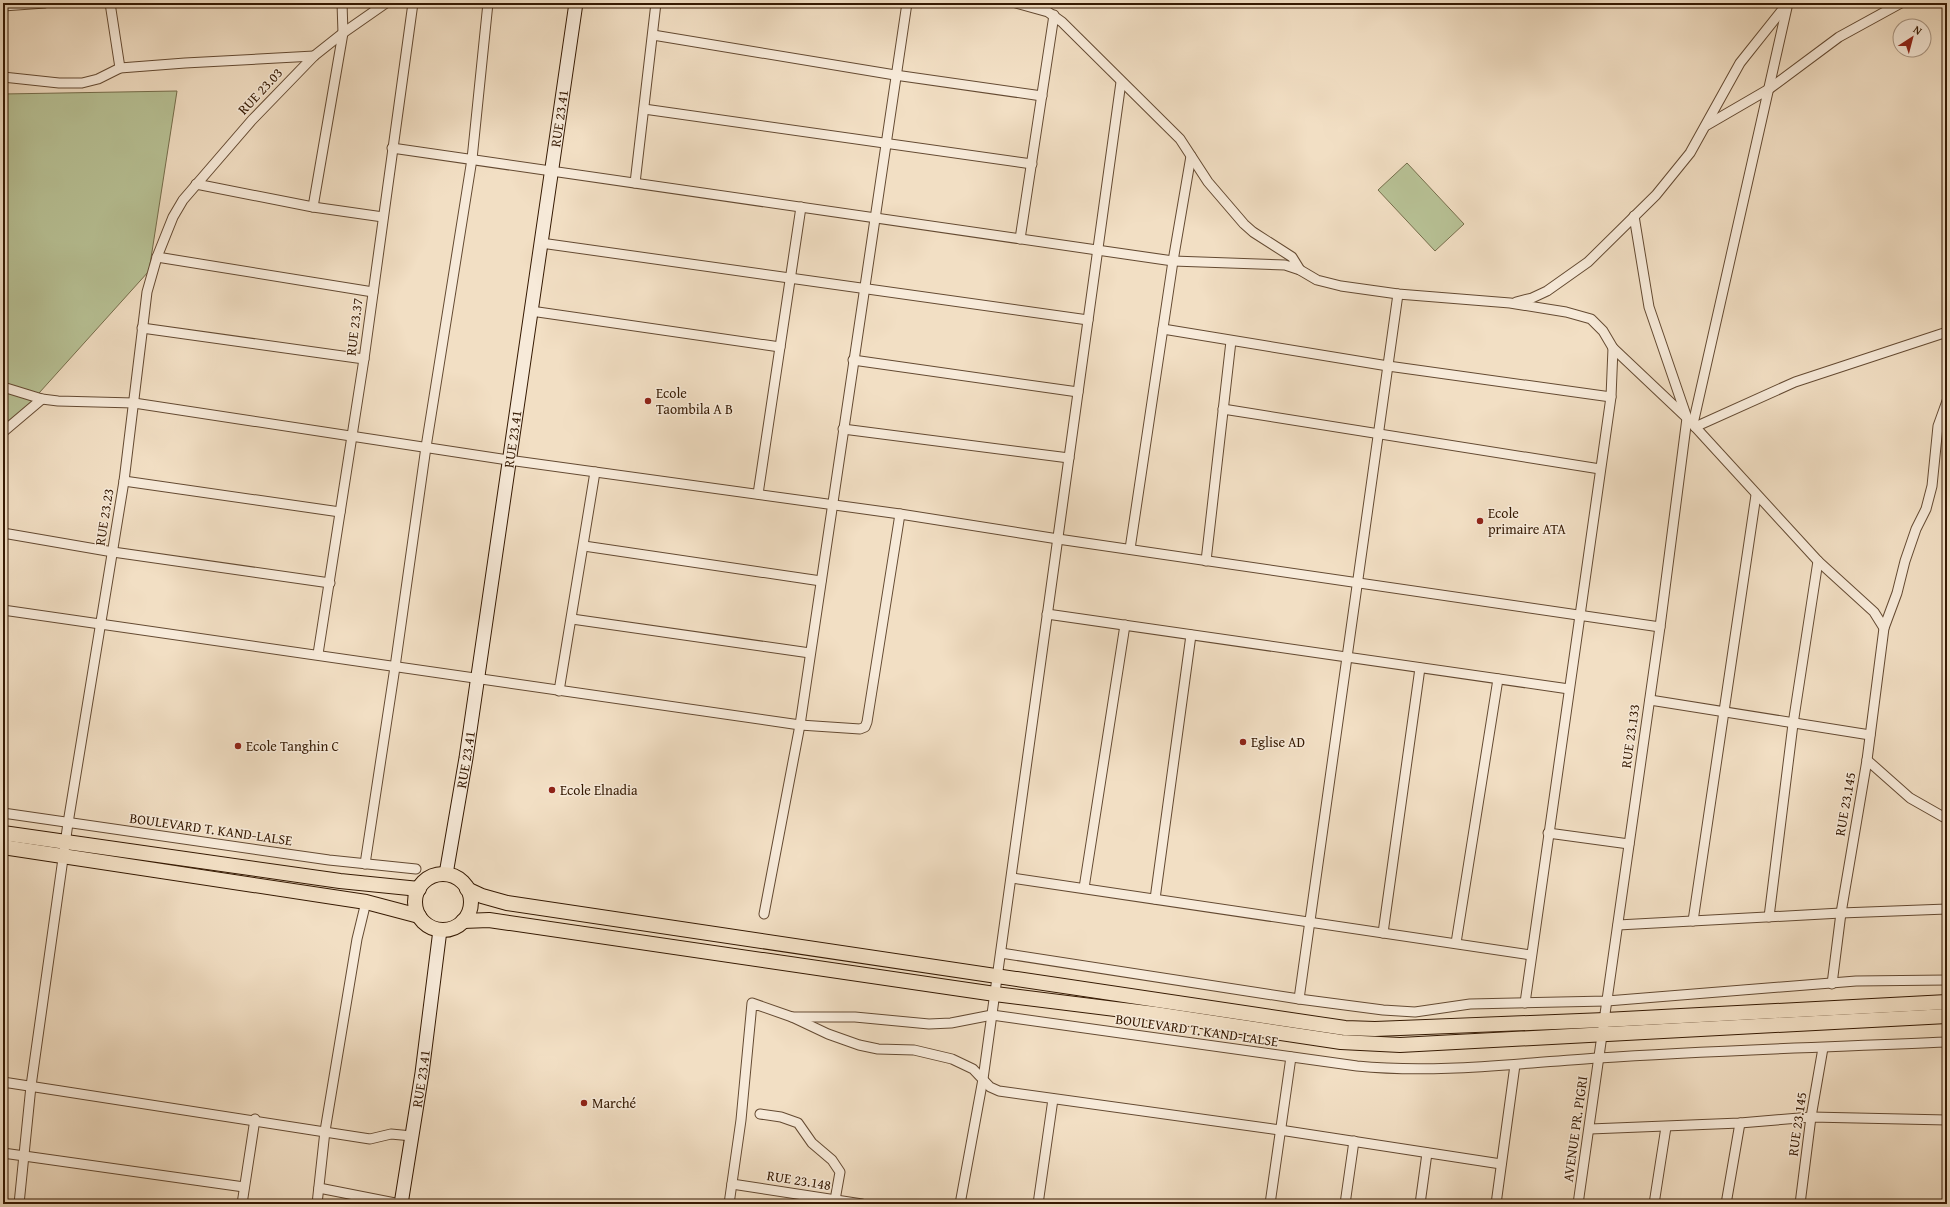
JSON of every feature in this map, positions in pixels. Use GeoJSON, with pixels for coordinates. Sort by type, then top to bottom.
{"type":"FeatureCollection","features":[{"type":"Feature","properties":{"kind":"main road"},"geometry":{"type":"LineString","coordinates":[[3,833],[340,881],[419,889]]}},
{"type":"Feature","properties":{"kind":"main road"},"geometry":{"type":"LineString","coordinates":[[3,847],[366,902],[419,916],[432,927],[440,930],[456,926],[463,921],[471,906],[467,889]]}},
{"type":"Feature","properties":{"kind":"main road"},"geometry":{"type":"LineString","coordinates":[[419,916],[416,898],[419,889],[424,882],[431,877],[446,874],[455,877],[467,889],[482,896],[507,903],[1345,1028],[1604,1027],[1947,1016]]}},
{"type":"Feature","properties":{"kind":"main road"},"geometry":{"type":"LineString","coordinates":[[463,921],[489,920],[995,994],[1155,1014],[1340,1042],[1400,1045],[1604,1027],[1947,1002]]}},
{"type":"Feature","properties":{"kind":"street"},"geometry":{"type":"LineString","coordinates":[[3,6],[45,3]]}},
{"type":"Feature","properties":{"kind":"street"},"geometry":{"type":"LineString","coordinates":[[110,3],[120,68]]}},
{"type":"Feature","properties":{"kind":"street"},"geometry":{"type":"LineString","coordinates":[[313,207],[343,33],[342,3]]}},
{"type":"Feature","properties":{"kind":"street","name":"RUE 23.03"},"geometry":{"type":"LineString","coordinates":[[173,217],[196,184],[257,115],[314,56],[343,33],[386,3]]}},
{"type":"Feature","properties":{"kind":"street","name":"RUE 23.37"},"geometry":{"type":"LineString","coordinates":[[318,654],[364,359],[413,3]]}},
{"type":"Feature","properties":{"kind":"street"},"geometry":{"type":"LineString","coordinates":[[365,864],[426,447],[472,159],[488,3]]}},
{"type":"Feature","properties":{"kind":"street","name":"RUE 23.41"},"geometry":{"type":"LineString","coordinates":[[446,874],[478,678],[508,460],[532,311],[576,3]]}},
{"type":"Feature","properties":{"kind":"street"},"geometry":{"type":"LineString","coordinates":[[635,183],[656,3]]}},
{"type":"Feature","properties":{"kind":"street"},"geometry":{"type":"LineString","coordinates":[[764,914],[800,725],[831,505],[907,3]]}},
{"type":"Feature","properties":{"kind":"street"},"geometry":{"type":"LineString","coordinates":[[1016,3],[1054,15],[1180,139],[1196,166],[1208,182],[1244,224],[1257,235],[1292,257],[1300,270]]}},
{"type":"Feature","properties":{"kind":"street"},"geometry":{"type":"LineString","coordinates":[[1510,303],[1532,298],[1547,291],[1571,275],[1601,251],[1676,172],[1690,154],[1740,64],[1788,3]]}},
{"type":"Feature","properties":{"kind":"street","name":"RUE 23.133"},"geometry":{"type":"LineString","coordinates":[[1599,1058],[1660,627],[1692,423],[1788,3]]}},
{"type":"Feature","properties":{"kind":"street"},"geometry":{"type":"LineString","coordinates":[[1707,125],[1769,89],[1839,37],[1901,3]]}},
{"type":"Feature","properties":{"kind":"street"},"geometry":{"type":"LineString","coordinates":[[1020,239],[1054,15]]}},
{"type":"Feature","properties":{"kind":"street"},"geometry":{"type":"LineString","coordinates":[[652,35],[895,75],[1042,96]]}},
{"type":"Feature","properties":{"kind":"street"},"geometry":{"type":"LineString","coordinates":[[3,76],[59,83],[82,83],[98,79],[120,68],[314,56]]}},
{"type":"Feature","properties":{"kind":"street"},"geometry":{"type":"LineString","coordinates":[[960,1204],[983,1079],[998,976],[1121,82]]}},
{"type":"Feature","properties":{"kind":"street"},"geometry":{"type":"LineString","coordinates":[[644,109],[1032,164]]}},
{"type":"Feature","properties":{"kind":"street"},"geometry":{"type":"LineString","coordinates":[[392,148],[1173,261],[1267,263],[1285,265],[1300,270],[1317,280],[1341,286],[1398,294],[1510,303],[1566,312],[1591,319],[1603,331],[1613,348],[1692,423],[1756,495],[1818,561],[1874,612],[1884,628]]}},
{"type":"Feature","properties":{"kind":"street"},"geometry":{"type":"LineString","coordinates":[[1130,549],[1173,261],[1191,156]]}},
{"type":"Feature","properties":{"kind":"street"},"geometry":{"type":"LineString","coordinates":[[196,184],[313,207],[383,217]]}},
{"type":"Feature","properties":{"kind":"street"},"geometry":{"type":"LineString","coordinates":[[758,494],[801,207]]}},
{"type":"Feature","properties":{"kind":"street"},"geometry":{"type":"LineString","coordinates":[[1634,216],[1640,245],[1649,307],[1692,423]]}},
{"type":"Feature","properties":{"kind":"street","name":"RUE 23.23"},"geometry":{"type":"LineString","coordinates":[[31,1086],[65,842],[124,481],[147,292],[157,257],[173,217]]}},
{"type":"Feature","properties":{"kind":"street"},"geometry":{"type":"LineString","coordinates":[[541,243],[1088,320]]}},
{"type":"Feature","properties":{"kind":"street"},"geometry":{"type":"LineString","coordinates":[[157,257],[373,292]]}},
{"type":"Feature","properties":{"kind":"street"},"geometry":{"type":"LineString","coordinates":[[1299,999],[1398,294]]}},
{"type":"Feature","properties":{"kind":"street"},"geometry":{"type":"LineString","coordinates":[[532,311],[780,346]]}},
{"type":"Feature","properties":{"kind":"street"},"geometry":{"type":"LineString","coordinates":[[142,328],[364,359]]}},
{"type":"Feature","properties":{"kind":"street"},"geometry":{"type":"LineString","coordinates":[[1163,329],[1388,366],[1611,397]]}},
{"type":"Feature","properties":{"kind":"street"},"geometry":{"type":"LineString","coordinates":[[1692,423],[1795,382],[1947,332]]}},
{"type":"Feature","properties":{"kind":"street"},"geometry":{"type":"LineString","coordinates":[[1206,561],[1231,341]]}},
{"type":"Feature","properties":{"kind":"street"},"geometry":{"type":"LineString","coordinates":[[1525,1003],[1548,832],[1611,397],[1613,348]]}},
{"type":"Feature","properties":{"kind":"street"},"geometry":{"type":"LineString","coordinates":[[853,360],[1078,392]]}},
{"type":"Feature","properties":{"kind":"street"},"geometry":{"type":"LineString","coordinates":[[3,387],[42,399],[58,401],[134,403],[508,460],[900,514],[1058,539],[1660,627]]}},
{"type":"Feature","properties":{"kind":"street"},"geometry":{"type":"LineString","coordinates":[[3,432],[42,399]]}},
{"type":"Feature","properties":{"kind":"street","name":"RUE 23.145"},"geometry":{"type":"LineString","coordinates":[[1832,984],[1841,913],[1867,760],[1884,628],[1897,593],[1916,529],[1926,509],[1932,486],[1938,426],[1947,402]]}},
{"type":"Feature","properties":{"kind":"street"},"geometry":{"type":"LineString","coordinates":[[1223,409],[1600,469]]}},
{"type":"Feature","properties":{"kind":"street"},"geometry":{"type":"LineString","coordinates":[[843,429],[1069,458]]}},
{"type":"Feature","properties":{"kind":"street"},"geometry":{"type":"LineString","coordinates":[[559,691],[595,472]]}},
{"type":"Feature","properties":{"kind":"street"},"geometry":{"type":"LineString","coordinates":[[124,481],[340,512]]}},
{"type":"Feature","properties":{"kind":"street"},"geometry":{"type":"LineString","coordinates":[[1693,921],[1756,495]]}},
{"type":"Feature","properties":{"kind":"street"},"geometry":{"type":"LineString","coordinates":[[3,610],[101,625],[318,654],[395,667],[800,725],[860,729],[866,725],[900,514]]}},
{"type":"Feature","properties":{"kind":"street"},"geometry":{"type":"LineString","coordinates":[[3,534],[113,552],[330,583]]}},
{"type":"Feature","properties":{"kind":"street"},"geometry":{"type":"LineString","coordinates":[[584,546],[821,581]]}},
{"type":"Feature","properties":{"kind":"street"},"geometry":{"type":"LineString","coordinates":[[1769,916],[1793,724],[1818,561]]}},
{"type":"Feature","properties":{"kind":"street"},"geometry":{"type":"LineString","coordinates":[[1047,614],[1569,689]]}},
{"type":"Feature","properties":{"kind":"street"},"geometry":{"type":"LineString","coordinates":[[572,619],[810,653]]}},
{"type":"Feature","properties":{"kind":"street"},"geometry":{"type":"LineString","coordinates":[[1084,888],[1125,625]]}},
{"type":"Feature","properties":{"kind":"street"},"geometry":{"type":"LineString","coordinates":[[1155,899],[1191,635]]}},
{"type":"Feature","properties":{"kind":"street"},"geometry":{"type":"LineString","coordinates":[[1384,933],[1420,668]]}},
{"type":"Feature","properties":{"kind":"street"},"geometry":{"type":"LineString","coordinates":[[1456,943],[1498,679]]}},
{"type":"Feature","properties":{"kind":"street"},"geometry":{"type":"LineString","coordinates":[[1650,700],[1870,736]]}},
{"type":"Feature","properties":{"kind":"street"},"geometry":{"type":"LineString","coordinates":[[1867,760],[1910,798],[1947,819]]}},
{"type":"Feature","properties":{"kind":"street","name":"BOULEVARD T. KAND-LALSE"},"geometry":{"type":"LineString","coordinates":[[3,814],[365,864],[416,869]]}},
{"type":"Feature","properties":{"kind":"street"},"geometry":{"type":"LineString","coordinates":[[1548,832],[1629,844]]}},
{"type":"Feature","properties":{"kind":"street"},"geometry":{"type":"LineString","coordinates":[[1012,878],[1531,954]]}},
{"type":"Feature","properties":{"kind":"street"},"geometry":{"type":"LineString","coordinates":[[317,1204],[326,1131],[357,939],[366,902]]}},
{"type":"Feature","properties":{"kind":"street"},"geometry":{"type":"LineString","coordinates":[[1618,925],[1769,916],[1947,909]]}},
{"type":"Feature","properties":{"kind":"street","name":"RUE 23.41"},"geometry":{"type":"LineString","coordinates":[[401,1204],[412,1136],[440,930]]}},
{"type":"Feature","properties":{"kind":"street"},"geometry":{"type":"LineString","coordinates":[[1001,953],[1299,999],[1384,1010],[1415,1012],[1470,1004],[1607,1001],[1856,981],[1947,980]]}},
{"type":"Feature","properties":{"kind":"street"},"geometry":{"type":"LineString","coordinates":[[729,1204],[750,1034],[752,1003],[792,1017],[828,1034],[859,1045],[878,1049],[914,1050],[952,1059],[973,1069],[990,1087],[999,1092],[1280,1130],[1501,1164]]}},
{"type":"Feature","properties":{"kind":"street","name":"BOULEVARD T. KAND-LALSE"},"geometry":{"type":"LineString","coordinates":[[792,1017],[855,1017],[929,1024],[951,1023],[992,1015],[1357,1066],[1396,1069],[1440,1069],[1599,1058],[1947,1042]]}},
{"type":"Feature","properties":{"kind":"street","name":"RUE 23.145"},"geometry":{"type":"LineString","coordinates":[[1800,1204],[1811,1117],[1823,1048]]}},
{"type":"Feature","properties":{"kind":"street"},"geometry":{"type":"LineString","coordinates":[[1270,1204],[1291,1057]]}},
{"type":"Feature","properties":{"kind":"street","name":"AVENUE PR. PIGRI"},"geometry":{"type":"LineString","coordinates":[[1578,1204],[1599,1058]]}},
{"type":"Feature","properties":{"kind":"street"},"geometry":{"type":"LineString","coordinates":[[1496,1204],[1515,1065]]}},
{"type":"Feature","properties":{"kind":"street"},"geometry":{"type":"LineString","coordinates":[[3,1082],[255,1119],[370,1138],[391,1134],[412,1136]]}},
{"type":"Feature","properties":{"kind":"street"},"geometry":{"type":"LineString","coordinates":[[19,1204],[31,1086]]}},
{"type":"Feature","properties":{"kind":"street"},"geometry":{"type":"LineString","coordinates":[[1038,1204],[1053,1099]]}},
{"type":"Feature","properties":{"kind":"street"},"geometry":{"type":"LineString","coordinates":[[760,1114],[782,1117],[798,1123],[812,1143],[832,1160],[840,1172],[835,1200]]}},
{"type":"Feature","properties":{"kind":"street"},"geometry":{"type":"LineString","coordinates":[[1590,1129],[1740,1123],[1811,1117],[1947,1120]]}},
{"type":"Feature","properties":{"kind":"street"},"geometry":{"type":"LineString","coordinates":[[242,1204],[255,1119]]}},
{"type":"Feature","properties":{"kind":"street"},"geometry":{"type":"LineString","coordinates":[[1726,1204],[1740,1123]]}},
{"type":"Feature","properties":{"kind":"street"},"geometry":{"type":"LineString","coordinates":[[1654,1204],[1666,1127]]}},
{"type":"Feature","properties":{"kind":"street"},"geometry":{"type":"LineString","coordinates":[[1345,1204],[1354,1141]]}},
{"type":"Feature","properties":{"kind":"street"},"geometry":{"type":"LineString","coordinates":[[3,1153],[244,1187]]}},
{"type":"Feature","properties":{"kind":"street"},"geometry":{"type":"LineString","coordinates":[[1420,1204],[1427,1153]]}},
{"type":"Feature","properties":{"kind":"street","name":"RUE 23.148"},"geometry":{"type":"LineString","coordinates":[[732,1184],[807,1200],[835,1200],[862,1204]]}},
{"type":"Feature","properties":{"kind":"street"},"geometry":{"type":"LineString","coordinates":[[319,1188],[401,1204]]}},
{"type":"Feature","properties":{"kind":"green space"},"geometry":{"type":"Polygon","coordinates":[[[177,91],[149,271],[3,433],[3,94],[177,91]]]}},
{"type":"Feature","properties":{"kind":"green space"},"geometry":{"type":"Polygon","coordinates":[[[1407,163],[1464,224],[1435,251],[1378,190],[1407,163]]]}},
{"type":"Feature","properties":{"kind":"place","name":"Ecole Taombila A B"},"geometry":{"type":"Point","coordinates":[648,401]}},
{"type":"Feature","properties":{"kind":"place","name":"Ecole primaire ATA"},"geometry":{"type":"Point","coordinates":[1480,521]}},
{"type":"Feature","properties":{"kind":"place","name":"Eglise AD"},"geometry":{"type":"Point","coordinates":[1243,742]}},
{"type":"Feature","properties":{"kind":"place","name":"Ecole Tanghin C"},"geometry":{"type":"Point","coordinates":[238,746]}},
{"type":"Feature","properties":{"kind":"place","name":"Ecole Elnadia"},"geometry":{"type":"Point","coordinates":[552,790]}},
{"type":"Feature","properties":{"kind":"place","name":"Marché"},"geometry":{"type":"Point","coordinates":[584,1103]}}]}
